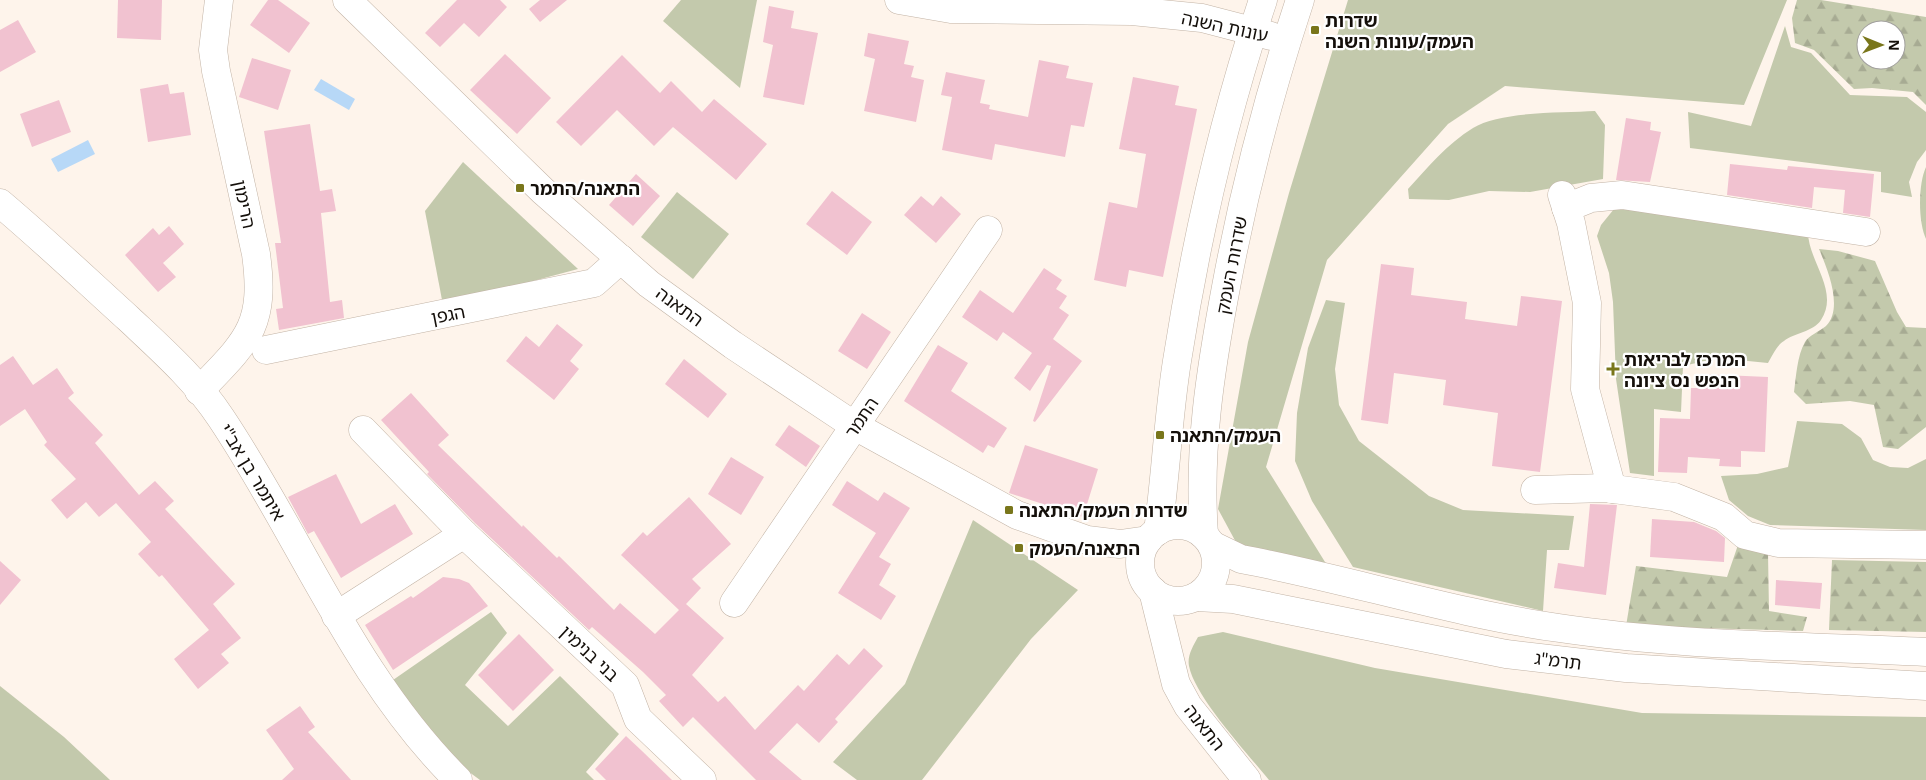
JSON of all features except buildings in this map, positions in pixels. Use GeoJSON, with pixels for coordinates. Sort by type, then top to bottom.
{"type":"FeatureCollection","features":[{"type":"Feature","properties":{"kind":"street","name":"הרימון"},"geometry":{"type":"LineString","coordinates":[[199,391],[248,336],[258,310],[260,284],[256,254],[213,50],[220,0]]}},
{"type":"Feature","properties":{"kind":"street","name":"התאנה"},"geometry":{"type":"LineString","coordinates":[[347,0],[543,191],[650,284],[734,345],[855,426],[1017,515],[1070,535],[1112,543],[1153,535]]}},
{"type":"Feature","properties":{"kind":"street","name":"עונות השנה"},"geometry":{"type":"LineString","coordinates":[[899,0],[950,10],[1005,5],[1134,6],[1202,18],[1287,40]]}},
{"type":"Feature","properties":{"kind":"street","name":"שדרות העמק"},"geometry":{"type":"LineString","coordinates":[[1153,535],[1176,361],[1198,248],[1218,154],[1263,0]]}},
{"type":"Feature","properties":{"kind":"street","name":"שדרות העמק"},"geometry":{"type":"LineString","coordinates":[[1208,540],[1202,463],[1211,367],[1252,163],[1300,0]]}},
{"type":"Feature","properties":{"kind":"street"},"geometry":{"type":"LineString","coordinates":[[1612,489],[1585,389],[1587,303],[1583,278],[1564,202],[1622,195],[1866,232]]}},
{"type":"Feature","properties":{"kind":"street","name":"איתמר בן אב\"י"},"geometry":{"type":"LineString","coordinates":[[0,202],[176,363],[220,416],[264,486],[336,616],[365,664],[398,711],[432,754],[458,780]]}},
{"type":"Feature","properties":{"kind":"street","name":"התמר"},"geometry":{"type":"LineString","coordinates":[[734,603],[988,230]]}},
{"type":"Feature","properties":{"kind":"street","name":"הגפן"},"geometry":{"type":"LineString","coordinates":[[266,350],[594,283],[621,259]]}},
{"type":"Feature","properties":{"kind":"street","name":"בני בנימין"},"geometry":{"type":"LineString","coordinates":[[364,430],[464,534],[625,685],[638,718],[702,780]]}},
{"type":"Feature","properties":{"kind":"street"},"geometry":{"type":"LineString","coordinates":[[1535,490],[1579,487],[1674,497],[1724,517],[1745,535],[1778,543],[1926,545]]}},
{"type":"Feature","properties":{"kind":"street"},"geometry":{"type":"LineString","coordinates":[[1177,525],[1187,526],[1208,540],[1216,557],[1216,569],[1212,580],[1205,590],[1190,599],[1173,601],[1148,584],[1141,558],[1153,535],[1177,525]]}},
{"type":"Feature","properties":{"kind":"street"},"geometry":{"type":"LineString","coordinates":[[336,616],[464,534]]}},
{"type":"Feature","properties":{"kind":"street","name":"התאנה"},"geometry":{"type":"LineString","coordinates":[[1070,535],[1148,584],[1176,684],[1188,706],[1247,780]]}},
{"type":"Feature","properties":{"kind":"street","name":"תרמ\"ג"},"geometry":{"type":"LineString","coordinates":[[1208,540],[1241,559],[1503,619],[1561,629],[1657,638],[1926,652]]}},
{"type":"Feature","properties":{"kind":"street","name":"התאנה"},"geometry":{"type":"LineString","coordinates":[[1172,669],[1174,636],[1190,599]]}},
{"type":"Feature","properties":{"kind":"street","name":"תרמ\"ג"},"geometry":{"type":"LineString","coordinates":[[1190,599],[1232,599],[1506,654],[1616,667],[1926,686]]}},
{"type":"Feature","properties":{"kind":"green space"},"geometry":{"type":"Polygon","coordinates":[[[681,0],[757,0],[740,88],[663,21],[681,0]]]}},
{"type":"Feature","properties":{"kind":"green space"},"geometry":{"type":"Polygon","coordinates":[[[1348,0],[1787,0],[1744,105],[1505,86],[1448,124],[1327,260],[1266,467],[1330,570],[1238,546],[1218,509],[1248,342],[1289,193],[1348,0]]]}},
{"type":"Feature","properties":{"kind":"green space"},"geometry":{"type":"Polygon","coordinates":[[[1797,0],[1821,0],[1926,17],[1926,105],[1913,92],[1872,88],[1854,89],[1814,50],[1795,43],[1792,18],[1797,0]]]}},
{"type":"Feature","properties":{"kind":"green space"},"geometry":{"type":"Polygon","coordinates":[[[1785,26],[1791,47],[1811,53],[1850,95],[1907,97],[1926,112],[1926,150],[1917,162],[1909,182],[1912,197],[1881,192],[1881,172],[1690,148],[1688,112],[1751,126],[1785,26]]]}},
{"type":"Feature","properties":{"kind":"green space"},"geometry":{"type":"Polygon","coordinates":[[[1595,111],[1605,125],[1603,179],[1530,192],[1489,191],[1449,200],[1409,199],[1408,189],[1438,156],[1464,134],[1484,122],[1532,114],[1595,111]]]}},
{"type":"Feature","properties":{"kind":"green space"},"geometry":{"type":"Polygon","coordinates":[[[463,162],[578,269],[443,305],[425,211],[463,162]]]}},
{"type":"Feature","properties":{"kind":"green space"},"geometry":{"type":"Polygon","coordinates":[[[1926,167],[1926,239],[1920,213],[1920,193],[1926,167]]]}},
{"type":"Feature","properties":{"kind":"green space"},"geometry":{"type":"Polygon","coordinates":[[[677,192],[729,234],[693,279],[641,237],[677,192]]]}},
{"type":"Feature","properties":{"kind":"green space"},"geometry":{"type":"Polygon","coordinates":[[[1629,207],[1808,232],[1809,243],[1822,276],[1827,298],[1826,309],[1818,324],[1781,343],[1768,363],[1718,358],[1683,366],[1681,412],[1654,409],[1654,476],[1630,473],[1616,379],[1613,302],[1609,273],[1597,236],[1601,225],[1614,209],[1629,207]]]}},
{"type":"Feature","properties":{"kind":"green space"},"geometry":{"type":"Polygon","coordinates":[[[1819,249],[1838,251],[1875,261],[1897,312],[1906,327],[1926,328],[1926,427],[1898,449],[1883,447],[1874,405],[1850,401],[1806,404],[1794,392],[1797,367],[1802,348],[1809,337],[1826,326],[1834,309],[1832,288],[1819,249]]]}},
{"type":"Feature","properties":{"kind":"green space"},"geometry":{"type":"Polygon","coordinates":[[[1326,300],[1345,303],[1335,369],[1339,405],[1359,441],[1429,496],[1463,510],[1574,516],[1569,550],[1547,550],[1543,611],[1353,567],[1312,501],[1295,461],[1297,413],[1308,348],[1326,300]]]}},
{"type":"Feature","properties":{"kind":"green space"},"geometry":{"type":"Polygon","coordinates":[[[1797,421],[1842,424],[1861,438],[1873,460],[1890,467],[1908,468],[1926,459],[1926,530],[1770,525],[1748,516],[1729,500],[1721,476],[1757,474],[1788,467],[1797,421]]]}},
{"type":"Feature","properties":{"kind":"green space"},"geometry":{"type":"Polygon","coordinates":[[[973,520],[1078,590],[1031,639],[922,780],[857,780],[833,762],[905,684],[973,520]]]}},
{"type":"Feature","properties":{"kind":"green space"},"geometry":{"type":"Polygon","coordinates":[[[1738,545],[1768,553],[1769,611],[1807,617],[1803,631],[1626,626],[1636,566],[1727,577],[1738,545]]]}},
{"type":"Feature","properties":{"kind":"green space"},"geometry":{"type":"Polygon","coordinates":[[[1832,560],[1926,562],[1926,632],[1829,630],[1832,560]]]}},
{"type":"Feature","properties":{"kind":"green space"},"geometry":{"type":"Polygon","coordinates":[[[491,612],[507,633],[465,685],[508,726],[560,676],[619,734],[586,772],[594,780],[480,780],[461,766],[420,717],[393,680],[491,612]]]}},
{"type":"Feature","properties":{"kind":"green space"},"geometry":{"type":"Polygon","coordinates":[[[1223,632],[1375,668],[1642,713],[1926,717],[1926,780],[1269,780],[1211,709],[1193,679],[1189,662],[1192,647],[1198,637],[1223,632]]]}},
{"type":"Feature","properties":{"kind":"green space"},"geometry":{"type":"Polygon","coordinates":[[[0,686],[64,737],[110,780],[0,780],[0,686]]]}},
{"type":"Feature","properties":{"kind":"water"},"geometry":{"type":"Polygon","coordinates":[[[321,79],[355,99],[349,110],[314,90],[321,79]]]}},
{"type":"Feature","properties":{"kind":"water"},"geometry":{"type":"Polygon","coordinates":[[[88,140],[95,154],[58,172],[51,159],[88,140]]]}},
{"type":"Feature","properties":{"kind":"place","name":"שדרות העמק/עונות השנה"},"geometry":{"type":"Point","coordinates":[1315,30]}},
{"type":"Feature","properties":{"kind":"place","name":"התאנה/התמר"},"geometry":{"type":"Point","coordinates":[520,188]}},
{"type":"Feature","properties":{"kind":"place","name":"המרכז לבריאות הנפש נס ציונה"},"geometry":{"type":"Point","coordinates":[1613,369]}},
{"type":"Feature","properties":{"kind":"place","name":"העמק/התאנה"},"geometry":{"type":"Point","coordinates":[1160,435]}},
{"type":"Feature","properties":{"kind":"place","name":"שדרות העמק/התאנה"},"geometry":{"type":"Point","coordinates":[1009,510]}},
{"type":"Feature","properties":{"kind":"place","name":"התאנה/העמק"},"geometry":{"type":"Point","coordinates":[1019,548]}}]}
